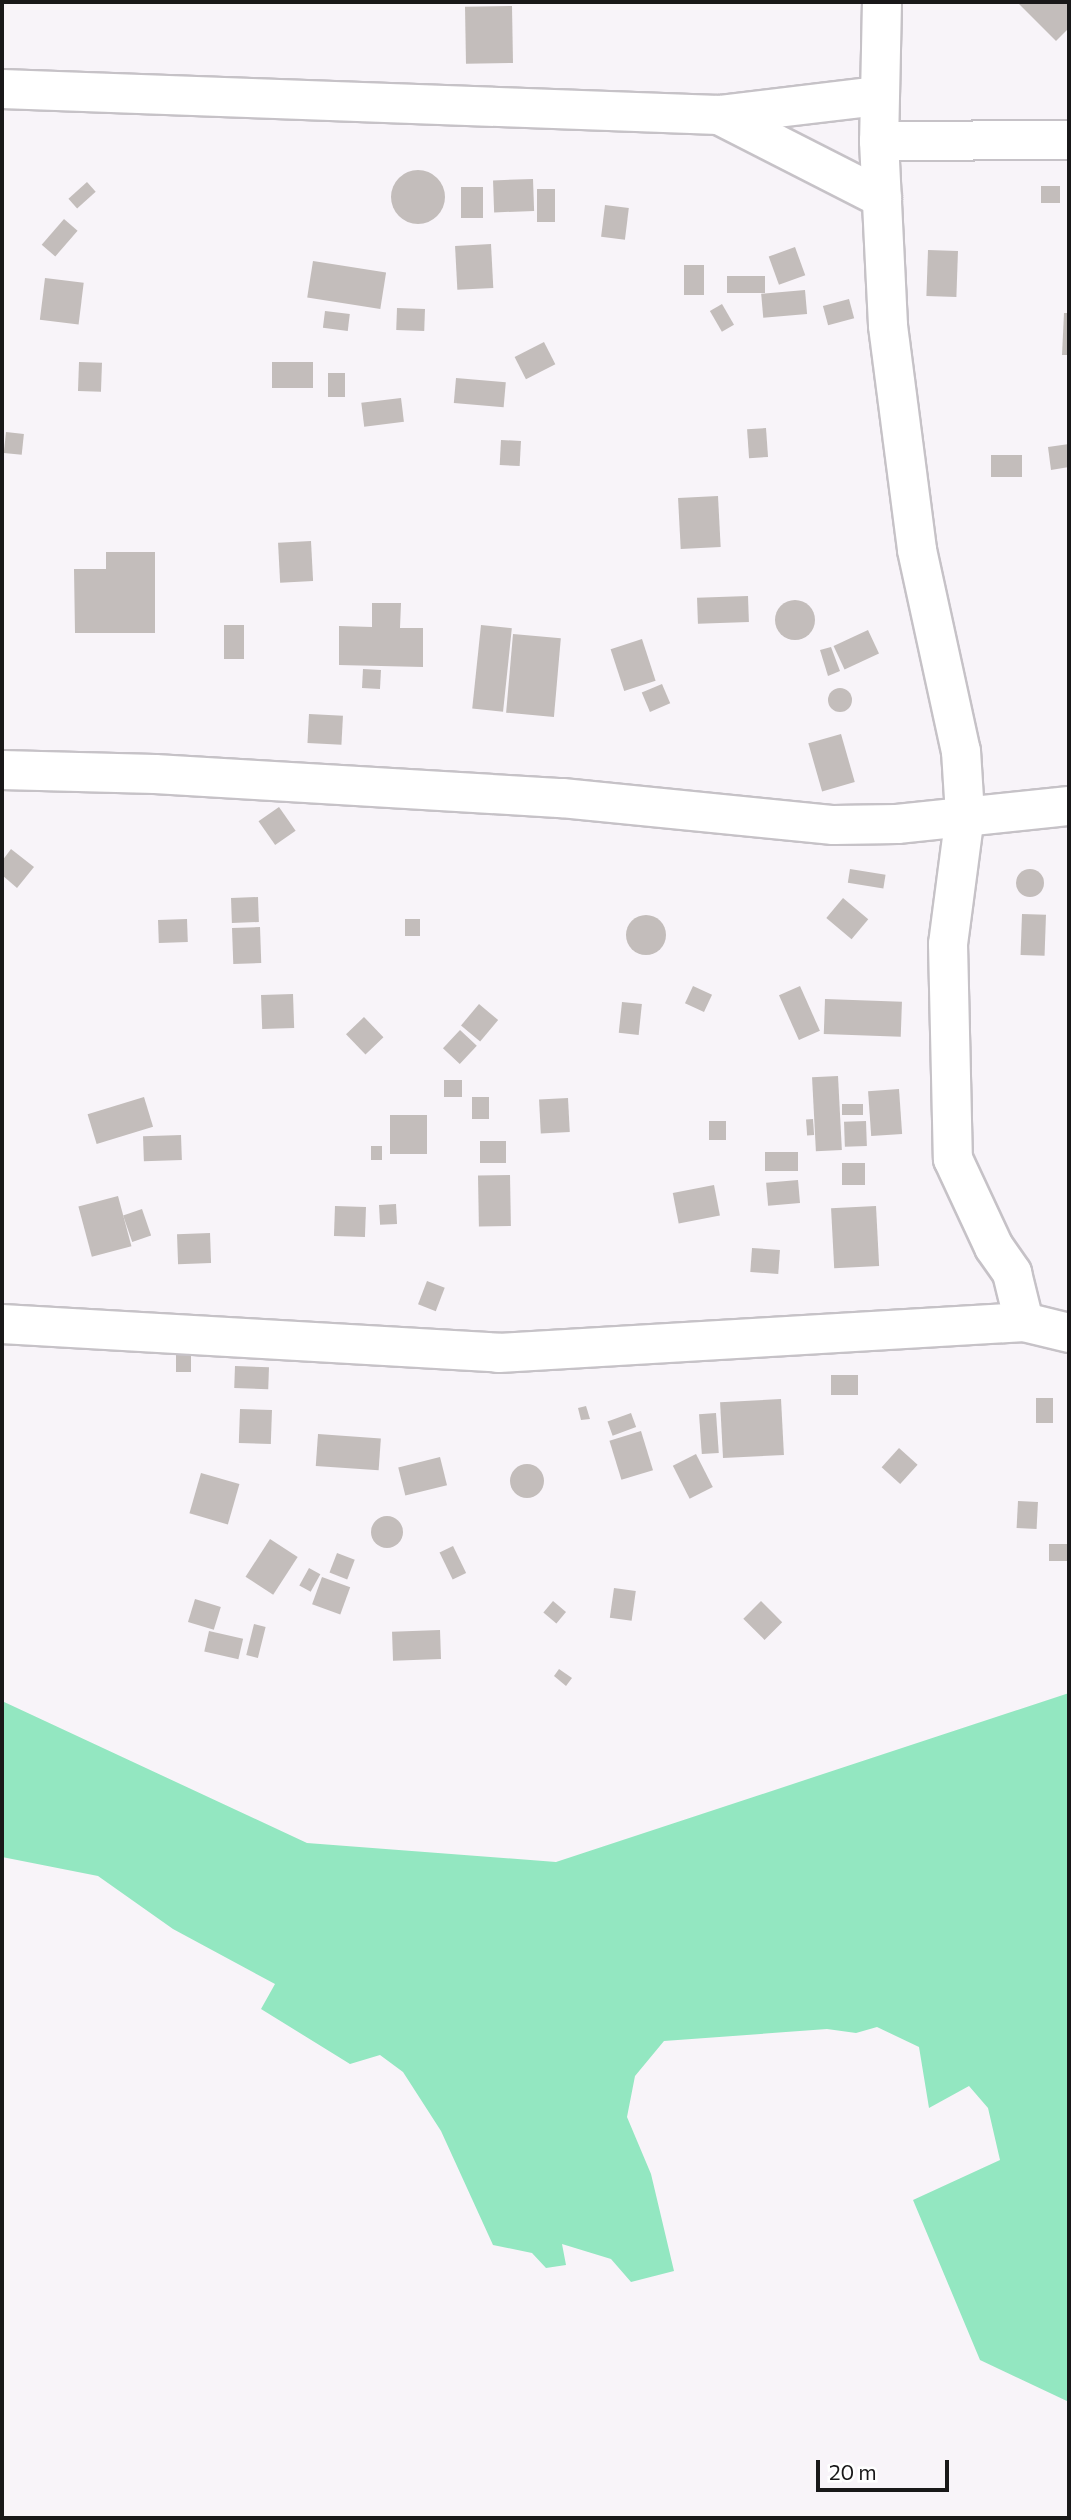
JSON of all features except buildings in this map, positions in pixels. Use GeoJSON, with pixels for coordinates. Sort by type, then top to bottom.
{"type":"FeatureCollection","features":[{"type":"Feature","properties":{"kind":"street"},"geometry":{"type":"LineString","coordinates":[[882,2],[881,198],[888,326],[917,550],[961,751],[965,815],[948,944],[953,1159],[993,1247],[1012,1273],[1024,1322]]}},
{"type":"Feature","properties":{"kind":"street"},"geometry":{"type":"LineString","coordinates":[[2,89],[719,115],[880,96]]}},
{"type":"Feature","properties":{"kind":"street"},"geometry":{"type":"LineString","coordinates":[[719,115],[881,198]]}},
{"type":"Feature","properties":{"kind":"street"},"geometry":{"type":"LineString","coordinates":[[880,141],[1069,140]]}},
{"type":"Feature","properties":{"kind":"street"},"geometry":{"type":"LineString","coordinates":[[2,770],[155,774],[562,798],[834,825],[1069,806]]}},
{"type":"Feature","properties":{"kind":"street"},"geometry":{"type":"LineString","coordinates":[[2,1324],[499,1353],[1024,1322],[1069,1333]]}},
{"type":"Feature","properties":{"kind":"green space"},"geometry":{"type":"Polygon","coordinates":[[[1069,1693],[1069,2402],[980,2360],[913,2200],[1000,2160],[988,2108],[969,2086],[929,2108],[919,2047],[877,2027],[856,2033],[827,2029],[664,2041],[635,2076],[627,2117],[651,2174],[674,2271],[631,2282],[611,2259],[562,2244],[566,2265],[546,2268],[532,2253],[493,2245],[441,2131],[403,2072],[380,2055],[350,2064],[261,2009],[275,1984],[173,1929],[98,1876],[2,1857],[2,1701],[307,1843],[556,1862],[1069,1693]]]}}]}
